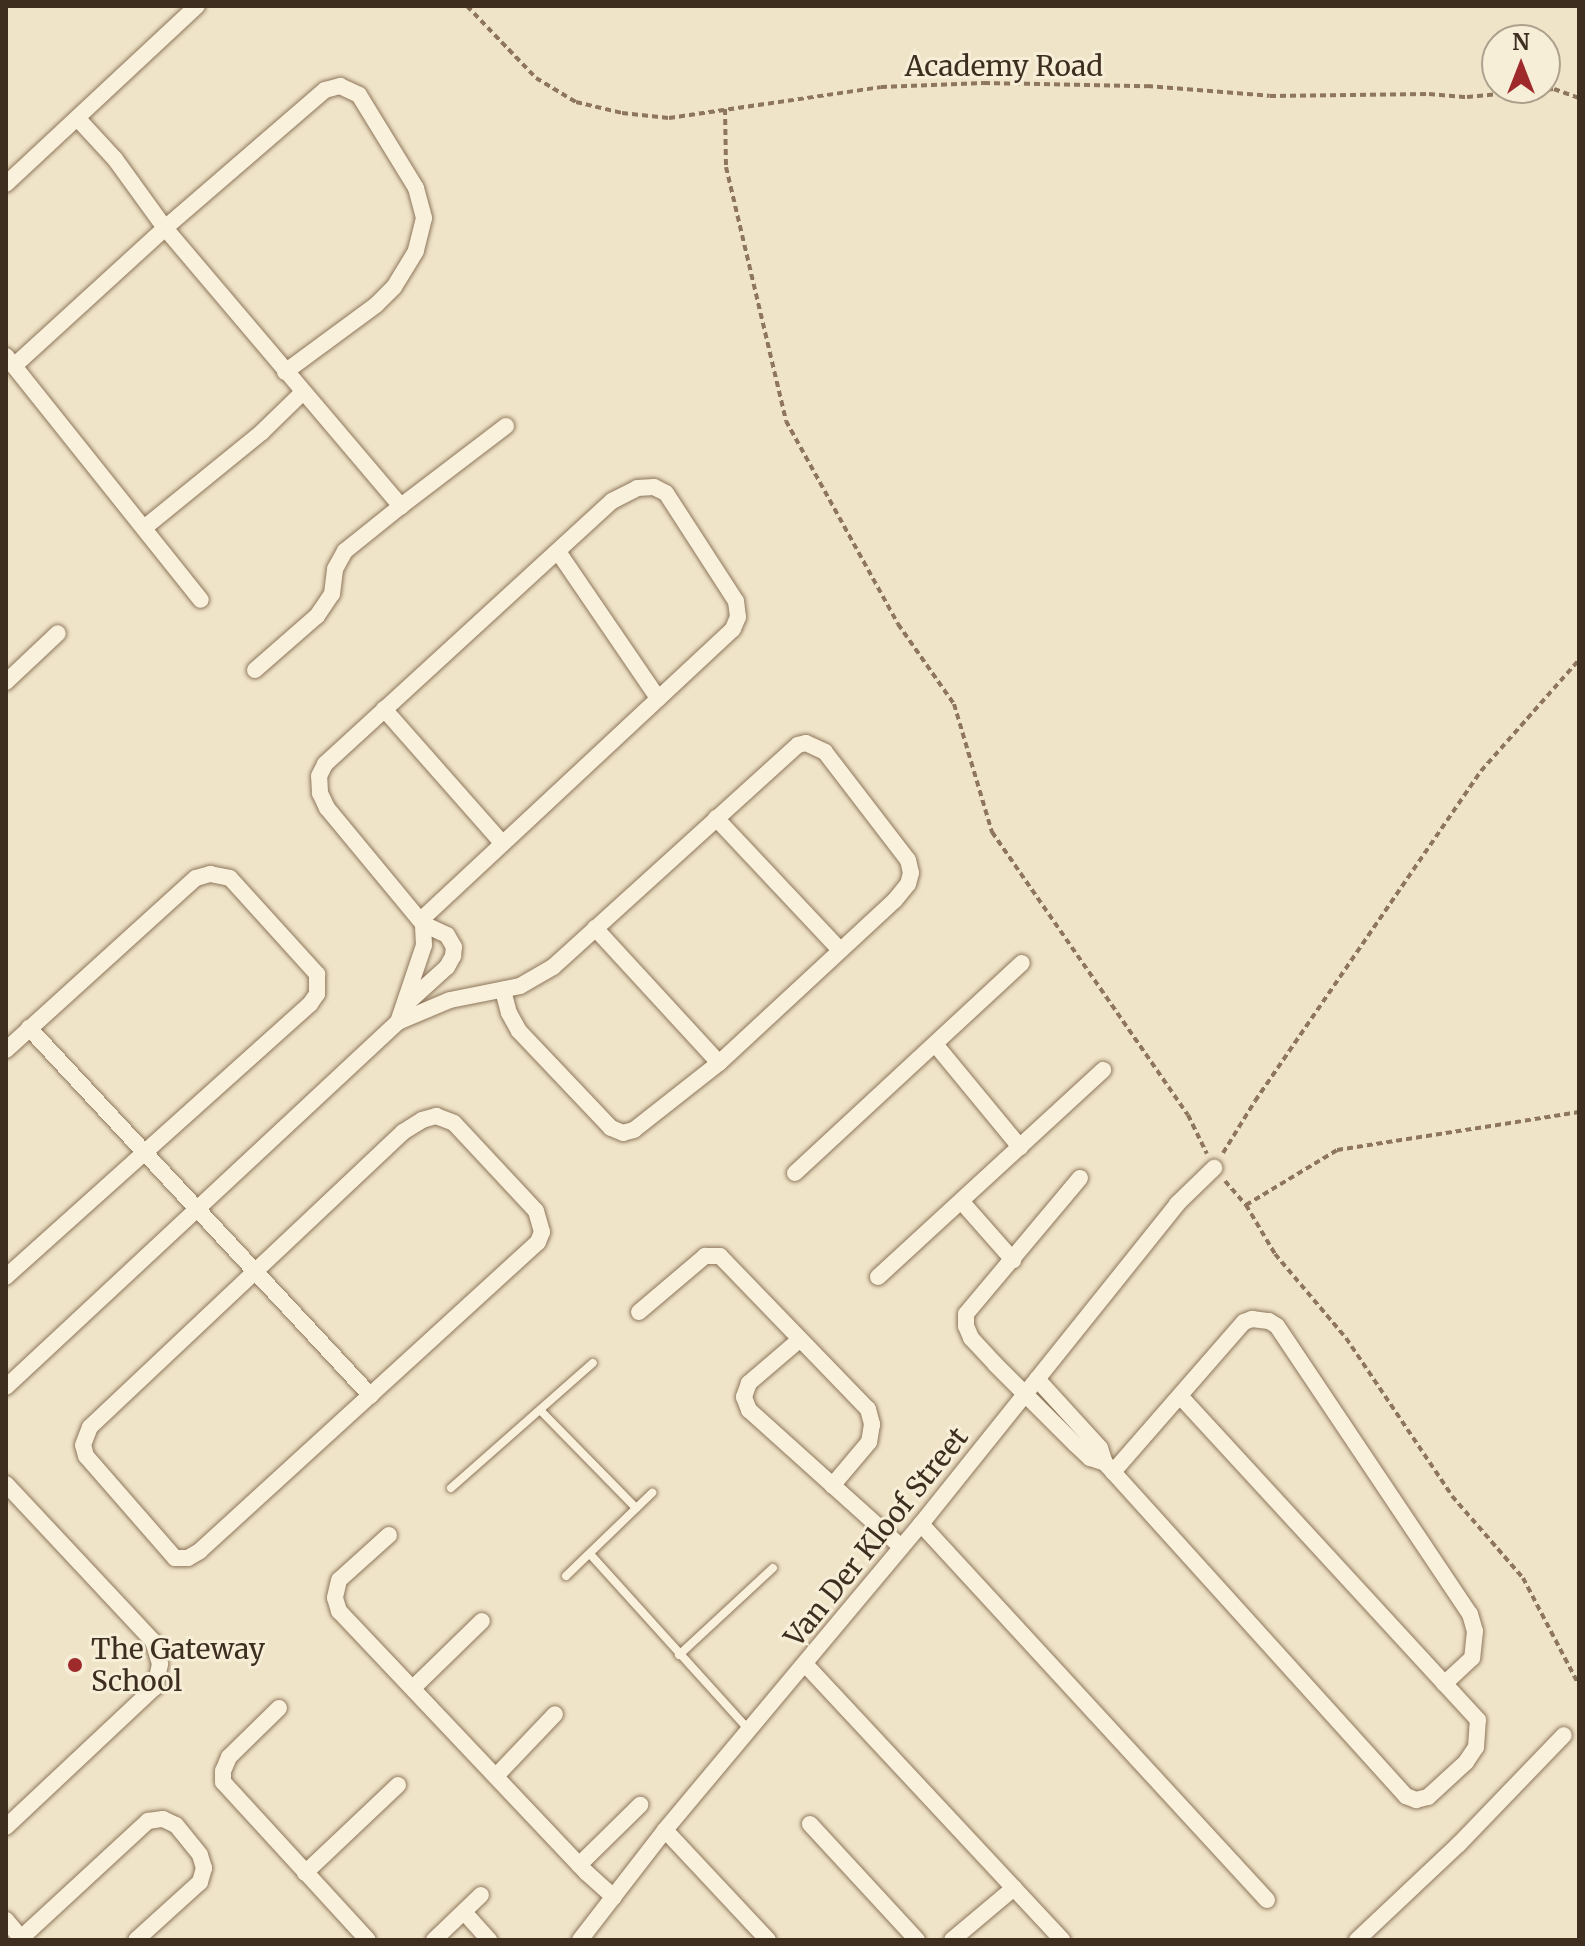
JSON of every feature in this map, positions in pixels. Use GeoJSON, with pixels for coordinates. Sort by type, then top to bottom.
{"type":"FeatureCollection","features":[{"type":"Feature","properties":{"kind":"street"},"geometry":{"type":"LineString","coordinates":[[6,184],[79,120],[197,6]]}},
{"type":"Feature","properties":{"kind":"street"},"geometry":{"type":"LineString","coordinates":[[201,600],[10,361],[325,90],[340,86],[359,95],[416,188],[424,218],[421,236],[394,287],[376,305],[285,372]]}},
{"type":"Feature","properties":{"kind":"street"},"geometry":{"type":"LineString","coordinates":[[79,120],[115,159],[165,228],[285,372],[401,506]]}},
{"type":"Feature","properties":{"kind":"street"},"geometry":{"type":"LineString","coordinates":[[144,528],[262,432],[303,392]]}},
{"type":"Feature","properties":{"kind":"street"},"geometry":{"type":"LineString","coordinates":[[255,670],[317,616],[332,594],[335,569],[345,551],[506,426]]}},
{"type":"Feature","properties":{"kind":"street"},"geometry":{"type":"LineString","coordinates":[[6,1387],[199,1210],[401,1014],[447,967],[453,956],[454,947],[447,935],[422,922],[327,808],[320,793],[319,776],[325,764],[559,553],[612,501],[637,488],[654,487],[666,493],[736,601],[738,617],[733,629],[502,843],[422,922]]}},
{"type":"Feature","properties":{"kind":"street"},"geometry":{"type":"LineString","coordinates":[[559,553],[658,698]]}},
{"type":"Feature","properties":{"kind":"street"},"geometry":{"type":"LineString","coordinates":[[6,682],[58,633]]}},
{"type":"Feature","properties":{"kind":"street"},"geometry":{"type":"LineString","coordinates":[[384,709],[502,843]]}},
{"type":"Feature","properties":{"kind":"street"},"geometry":{"type":"LineString","coordinates":[[401,1014],[450,1000],[503,990],[534,979],[553,967],[798,745],[806,743],[825,752],[901,846],[911,873],[908,884],[895,900],[719,1063],[634,1130],[623,1133],[611,1128],[519,1031],[509,1013],[503,990]]}},
{"type":"Feature","properties":{"kind":"street"},"geometry":{"type":"LineString","coordinates":[[716,818],[839,949]]}},
{"type":"Feature","properties":{"kind":"street"},"geometry":{"type":"LineString","coordinates":[[6,1050],[196,878],[210,874],[230,878],[317,974],[317,994],[146,1154],[6,1277]]}},
{"type":"Feature","properties":{"kind":"street"},"geometry":{"type":"LineString","coordinates":[[401,1014],[424,945],[422,922]]}},
{"type":"Feature","properties":{"kind":"street"},"geometry":{"type":"LineString","coordinates":[[595,928],[719,1063]]}},
{"type":"Feature","properties":{"kind":"street"},"geometry":{"type":"LineString","coordinates":[[795,1173],[1022,963]]}},
{"type":"Feature","properties":{"kind":"street"},"geometry":{"type":"LineString","coordinates":[[29,1028],[371,1396]]}},
{"type":"Feature","properties":{"kind":"street"},"geometry":{"type":"LineString","coordinates":[[935,1044],[1020,1147]]}},
{"type":"Feature","properties":{"kind":"street"},"geometry":{"type":"LineString","coordinates":[[878,1277],[1103,1070]]}},
{"type":"Feature","properties":{"kind":"street"},"geometry":{"type":"LineString","coordinates":[[436,1116],[454,1123],[536,1211],[542,1232],[538,1242],[200,1551],[188,1558],[175,1558],[86,1456],[85,1437],[90,1427],[256,1270],[403,1132],[436,1116]]}},
{"type":"Feature","properties":{"kind":"street","name":"Van Der Kloof Street"},"geometry":{"type":"LineString","coordinates":[[580,1940],[665,1830],[921,1524],[1177,1204],[1214,1168]]}},
{"type":"Feature","properties":{"kind":"street"},"geometry":{"type":"LineString","coordinates":[[1059,1415],[1026,1394],[971,1338],[966,1326],[966,1314],[1080,1178]]}},
{"type":"Feature","properties":{"kind":"street"},"geometry":{"type":"LineString","coordinates":[[961,1201],[1013,1260]]}},
{"type":"Feature","properties":{"kind":"street"},"geometry":{"type":"LineString","coordinates":[[639,1312],[712,1254],[720,1256],[798,1341],[868,1409],[872,1424],[869,1442],[832,1486]]}},
{"type":"Feature","properties":{"kind":"street"},"geometry":{"type":"LineString","coordinates":[[1109,1468],[1180,1396],[1244,1322],[1261,1318],[1277,1326],[1470,1614],[1475,1631],[1472,1658],[1444,1684]]}},
{"type":"Feature","properties":{"kind":"street"},"geometry":{"type":"LineString","coordinates":[[798,1341],[749,1383],[744,1397],[749,1410],[901,1547]]}},
{"type":"Feature","properties":{"kind":"street"},"geometry":{"type":"LineString","coordinates":[[1037,1379],[1090,1458],[1109,1468],[1406,1796],[1416,1800],[1428,1797],[1466,1762],[1479,1733],[1478,1720],[1180,1396]]}},
{"type":"Feature","properties":{"kind":"street"},"geometry":{"type":"LineString","coordinates":[[6,1484],[153,1641],[160,1664],[155,1687],[6,1827]]}},
{"type":"Feature","properties":{"kind":"street"},"geometry":{"type":"LineString","coordinates":[[921,1524],[1267,1900]]}},
{"type":"Feature","properties":{"kind":"street"},"geometry":{"type":"LineString","coordinates":[[389,1535],[339,1580],[335,1598],[339,1611],[579,1865],[614,1897]]}},
{"type":"Feature","properties":{"kind":"street"},"geometry":{"type":"LineString","coordinates":[[413,1688],[482,1621]]}},
{"type":"Feature","properties":{"kind":"street"},"geometry":{"type":"LineString","coordinates":[[805,1664],[1062,1940]]}},
{"type":"Feature","properties":{"kind":"street"},"geometry":{"type":"LineString","coordinates":[[279,1708],[229,1757],[223,1782],[368,1940]]}},
{"type":"Feature","properties":{"kind":"street"},"geometry":{"type":"LineString","coordinates":[[497,1775],[555,1714]]}},
{"type":"Feature","properties":{"kind":"street"},"geometry":{"type":"LineString","coordinates":[[1357,1940],[1459,1844],[1564,1735]]}},
{"type":"Feature","properties":{"kind":"street"},"geometry":{"type":"LineString","coordinates":[[305,1873],[398,1785]]}},
{"type":"Feature","properties":{"kind":"street"},"geometry":{"type":"LineString","coordinates":[[579,1865],[640,1805]]}},
{"type":"Feature","properties":{"kind":"street"},"geometry":{"type":"LineString","coordinates":[[6,1920],[20,1939],[148,1821],[163,1819],[176,1825],[200,1855],[204,1868],[200,1882],[136,1940]]}},
{"type":"Feature","properties":{"kind":"street"},"geometry":{"type":"LineString","coordinates":[[810,1824],[917,1940]]}},
{"type":"Feature","properties":{"kind":"street"},"geometry":{"type":"LineString","coordinates":[[665,1830],[768,1940]]}},
{"type":"Feature","properties":{"kind":"street"},"geometry":{"type":"LineString","coordinates":[[952,1940],[1014,1888]]}},
{"type":"Feature","properties":{"kind":"street"},"geometry":{"type":"LineString","coordinates":[[434,1940],[481,1895]]}},
{"type":"Feature","properties":{"kind":"street"},"geometry":{"type":"LineString","coordinates":[[464,1912],[489,1940]]}},
{"type":"Feature","properties":{"kind":"lane"},"geometry":{"type":"LineString","coordinates":[[451,1488],[593,1363]]}},
{"type":"Feature","properties":{"kind":"lane"},"geometry":{"type":"LineString","coordinates":[[541,1411],[636,1508]]}},
{"type":"Feature","properties":{"kind":"lane"},"geometry":{"type":"LineString","coordinates":[[566,1576],[652,1493]]}},
{"type":"Feature","properties":{"kind":"lane"},"geometry":{"type":"LineString","coordinates":[[590,1554],[750,1731]]}},
{"type":"Feature","properties":{"kind":"lane"},"geometry":{"type":"LineString","coordinates":[[679,1655],[773,1568]]}},
{"type":"Feature","properties":{"kind":"path","name":"Academy Road"},"geometry":{"type":"LineString","coordinates":[[467,6],[536,78],[576,102],[622,113],[669,118],[881,87],[984,83],[1147,86],[1270,96],[1429,94],[1467,97],[1554,89],[1579,98]]}},
{"type":"Feature","properties":{"kind":"path"},"geometry":{"type":"LineString","coordinates":[[725,109],[726,167],[786,421],[898,624],[954,704],[992,832],[1188,1115],[1214,1168],[1246,1205],[1275,1254],[1346,1338],[1452,1496],[1523,1578],[1579,1685]]}},
{"type":"Feature","properties":{"kind":"path"},"geometry":{"type":"LineString","coordinates":[[1214,1168],[1255,1101],[1481,771],[1579,660]]}},
{"type":"Feature","properties":{"kind":"path"},"geometry":{"type":"LineString","coordinates":[[1246,1205],[1337,1150],[1579,1112]]}},
{"type":"Feature","properties":{"kind":"place","name":"The Gateway School"},"geometry":{"type":"Point","coordinates":[75,1665]}}]}
